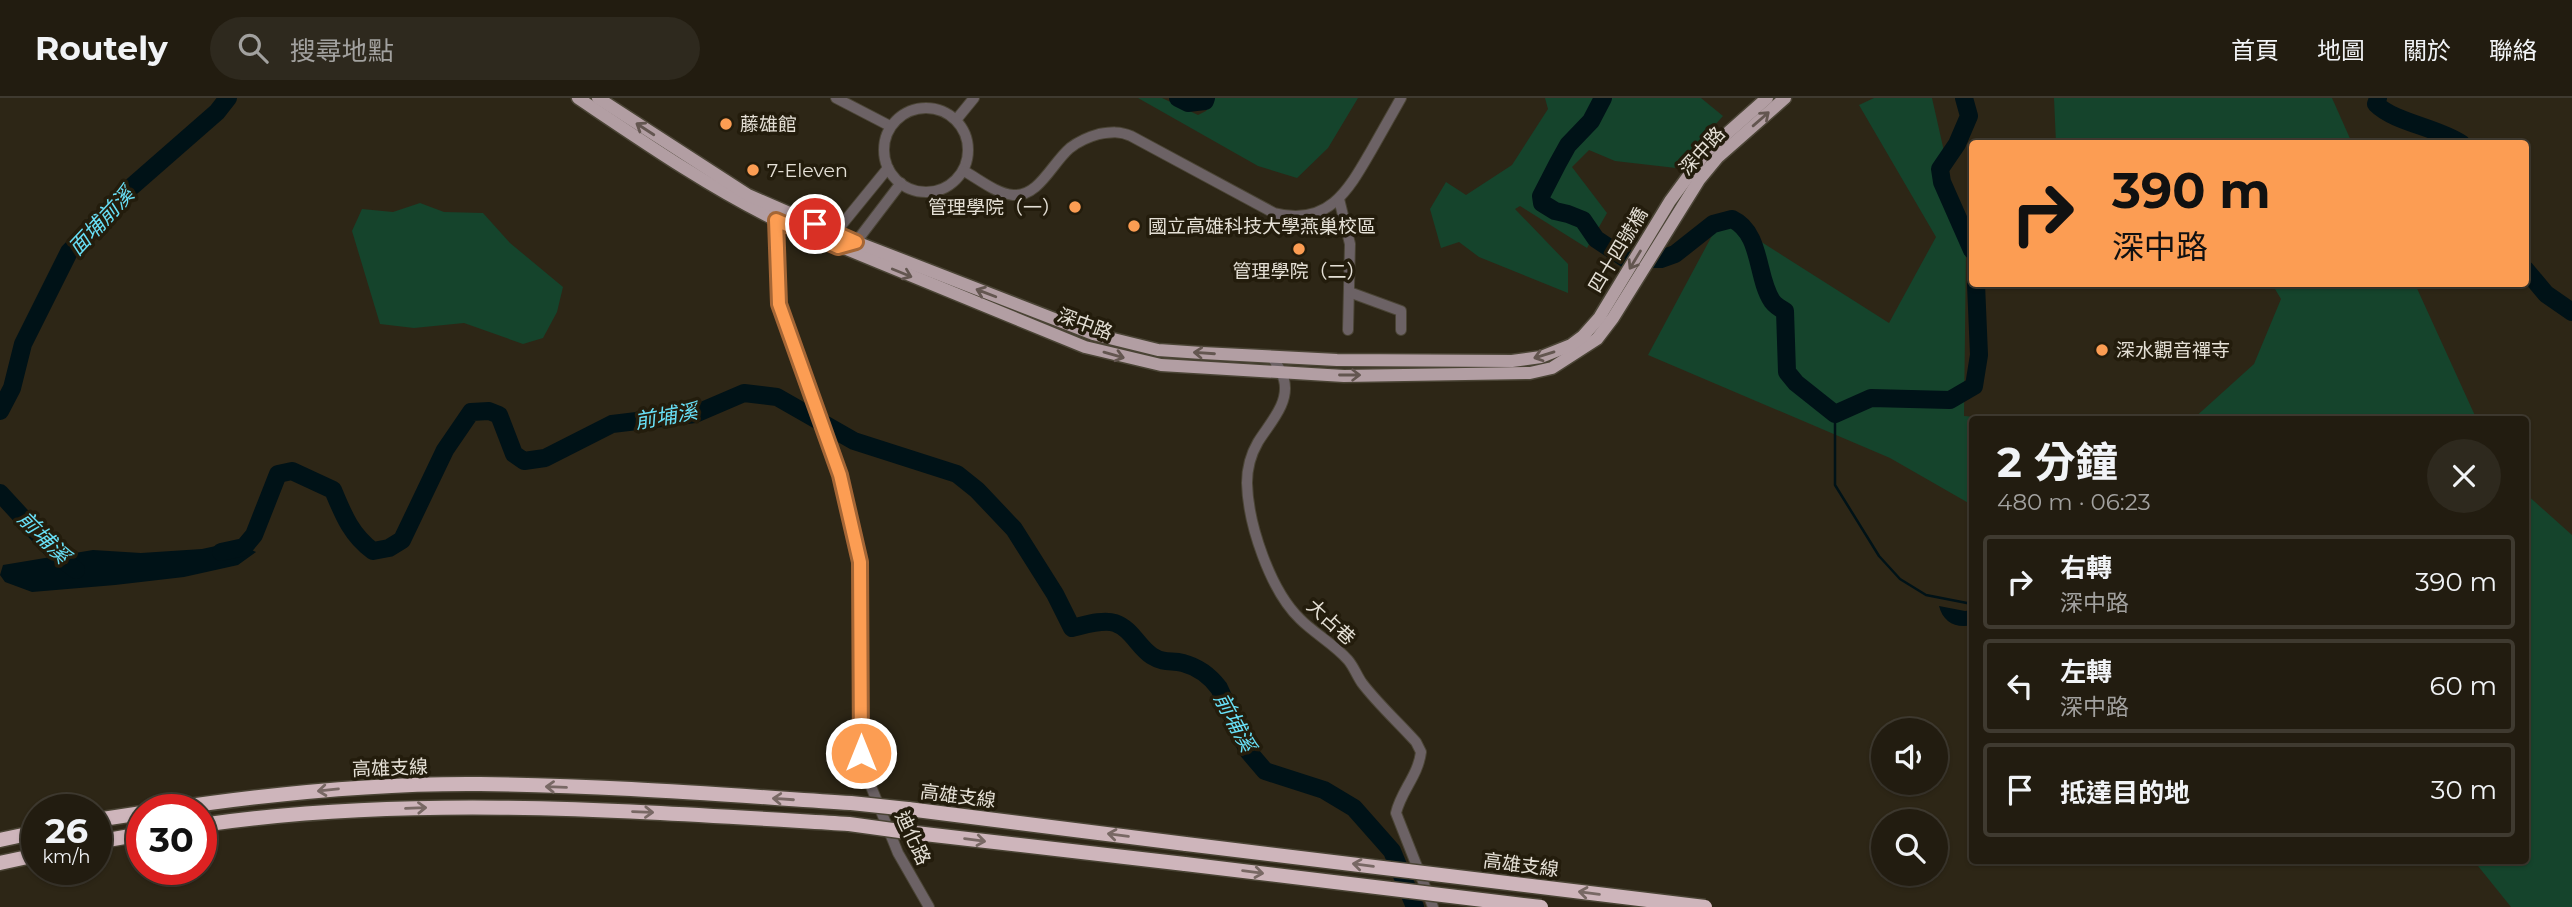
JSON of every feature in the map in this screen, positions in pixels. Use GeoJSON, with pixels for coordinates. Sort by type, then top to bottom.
{"type":"FeatureCollection","features":[{"type":"Feature","properties":{"kind":"highway","name":"高雄支線"},"geometry":{"type":"LineString","coordinates":[[217,804],[344,789],[478,784],[666,791],[851,803],[1705,907]]}},
{"type":"Feature","properties":{"kind":"highway","name":"高雄支線"},"geometry":{"type":"LineString","coordinates":[[217,823],[350,810],[485,806],[849,824],[1541,907]]}},
{"type":"Feature","properties":{"kind":"highway"},"geometry":{"type":"LineString","coordinates":[[0,840],[21,835]]}},
{"type":"Feature","properties":{"kind":"highway"},"geometry":{"type":"LineString","coordinates":[[0,863],[21,858]]}},
{"type":"Feature","properties":{"kind":"main road","name":"深中路"},"geometry":{"type":"LineString","coordinates":[[578,98],[743,204],[835,233],[1093,334],[1124,343],[1158,350],[1272,357],[1498,361],[1541,358],[1571,345],[1599,318]]}},
{"type":"Feature","properties":{"kind":"main road","name":"深中路"},"geometry":{"type":"LineString","coordinates":[[598,98],[778,215],[838,247],[1085,347],[1123,358],[1161,365],[1284,378],[1530,373],[1552,368],[1592,345],[1613,318]]}},
{"type":"Feature","properties":{"kind":"main road","name":"深中路"},"geometry":{"type":"LineString","coordinates":[[1676,203],[1706,152],[1767,98]]}},
{"type":"Feature","properties":{"kind":"main road","name":"深中路"},"geometry":{"type":"LineString","coordinates":[[1676,203],[1718,157],[1785,98]]}},
{"type":"Feature","properties":{"kind":"main road","name":"四十四號橋"},"geometry":{"type":"LineString","coordinates":[[1613,318],[1676,203]]}},
{"type":"Feature","properties":{"kind":"main road","name":"四十四號橋"},"geometry":{"type":"LineString","coordinates":[[1599,318],[1676,203]]}},
{"type":"Feature","properties":{"kind":"street"},"geometry":{"type":"LineString","coordinates":[[836,98],[890,126]]}},
{"type":"Feature","properties":{"kind":"street"},"geometry":{"type":"LineString","coordinates":[[956,120],[974,98]]}},
{"type":"Feature","properties":{"kind":"street"},"geometry":{"type":"LineString","coordinates":[[964,171],[1001,192],[1015,195],[1027,193],[1069,149],[1087,137],[1111,132],[1131,136],[1274,213],[1289,217],[1305,215],[1327,207],[1350,189],[1401,98]]}},
{"type":"Feature","properties":{"kind":"street"},"geometry":{"type":"LineString","coordinates":[[920,108],[945,112],[956,120],[964,131],[968,158],[964,171],[956,181],[932,192],[918,192],[901,183],[888,168],[884,155],[890,126],[898,117],[920,108]]}},
{"type":"Feature","properties":{"kind":"street"},"geometry":{"type":"LineString","coordinates":[[888,168],[835,233],[838,247],[856,242],[901,183]]}},
{"type":"Feature","properties":{"kind":"street"},"geometry":{"type":"LineString","coordinates":[[1339,199],[1350,244],[1348,330]]}},
{"type":"Feature","properties":{"kind":"street","name":"迪化路"},"geometry":{"type":"LineString","coordinates":[[778,215],[779,304],[840,475],[860,562],[861,753],[870,784],[898,853],[929,907]]}},
{"type":"Feature","properties":{"kind":"street"},"geometry":{"type":"LineString","coordinates":[[1349,292],[1401,311],[1401,330]]}},
{"type":"Feature","properties":{"kind":"street"},"geometry":{"type":"LineString","coordinates":[[1272,357],[1284,378]]}},
{"type":"Feature","properties":{"kind":"street","name":"大占巷"},"geometry":{"type":"LineString","coordinates":[[1284,378],[1281,405],[1250,458],[1247,482],[1260,545],[1273,584],[1281,596],[1299,619],[1336,648],[1350,663],[1360,681],[1416,742],[1421,752],[1415,777],[1398,802],[1396,813],[1433,907]]}},
{"type":"Feature","properties":{"kind":"green space"},"geometry":{"type":"Polygon","coordinates":[[[1138,98],[1162,98],[1198,115],[1206,111],[1215,98],[1358,98],[1328,148],[1297,178],[1258,166],[1138,98]]]}},
{"type":"Feature","properties":{"kind":"green space"},"geometry":{"type":"Polygon","coordinates":[[[1545,98],[1701,98],[1723,116],[1676,168],[1615,161],[1589,150],[1572,167],[1607,213],[1587,248],[1520,206],[1515,209],[1568,264],[1568,293],[1479,257],[1459,242],[1441,248],[1430,209],[1446,182],[1466,195],[1512,165],[1548,109],[1545,98]]]}},
{"type":"Feature","properties":{"kind":"green space"},"geometry":{"type":"Polygon","coordinates":[[[1874,98],[1932,98],[1966,249],[1964,416],[1969,416],[1969,503],[1890,458],[1648,355],[1722,217],[1889,323],[1936,237],[1859,105],[1874,98]]]}},
{"type":"Feature","properties":{"kind":"green space"},"geometry":{"type":"Polygon","coordinates":[[[2054,98],[2332,98],[2351,140],[2056,140],[2054,98]]]}},
{"type":"Feature","properties":{"kind":"green space"},"geometry":{"type":"Polygon","coordinates":[[[420,203],[444,212],[483,213],[510,243],[563,287],[557,312],[543,338],[523,344],[464,323],[414,328],[380,324],[352,231],[362,209],[393,212],[420,203]]]}},
{"type":"Feature","properties":{"kind":"green space"},"geometry":{"type":"Polygon","coordinates":[[[2274,287],[2416,287],[2475,416],[2196,416],[2254,364],[2281,299],[2274,287]]]}},
{"type":"Feature","properties":{"kind":"green space"},"geometry":{"type":"Polygon","coordinates":[[[2529,497],[2572,535],[2572,907],[2511,907],[2476,864],[2529,864],[2529,497]]]}},
{"type":"Feature","properties":{"kind":"shaded area"},"geometry":{"type":"Polygon","coordinates":[[[234,542],[256,552],[238,565],[184,577],[32,592],[5,582],[0,575],[3,565],[93,550],[141,553],[202,549],[234,542]]]}},
{"type":"Feature","properties":{"kind":"shaded area"},"geometry":{"type":"Polygon","coordinates":[[[1939,606],[1969,610],[1969,625],[1951,623],[1939,606]]]}},
{"type":"Feature","properties":{"kind":"waterway","name":"面埔前溪"},"geometry":{"type":"LineString","coordinates":[[0,411],[12,388],[23,344],[69,252],[129,189],[217,112],[228,98]]}},
{"type":"Feature","properties":{"kind":"waterway","name":"面埔前溪"},"geometry":{"type":"LineString","coordinates":[[1178,98],[1188,103],[1205,101],[1206,98]]}},
{"type":"Feature","properties":{"kind":"waterway"},"geometry":{"type":"LineString","coordinates":[[1603,98],[1591,121],[1568,145],[1541,196],[1542,203],[1555,211],[1583,220],[1596,239],[1626,259],[1661,259],[1675,254],[1713,224],[1732,219],[1742,226],[1754,245],[1767,291],[1773,302],[1785,311],[1787,372],[1796,383],[1835,414],[1871,398],[1950,400],[1974,386],[1979,355],[1976,287]]}},
{"type":"Feature","properties":{"kind":"waterway"},"geometry":{"type":"LineString","coordinates":[[1964,98],[1969,116],[1957,144],[1940,169],[1942,182],[1969,243]]}},
{"type":"Feature","properties":{"kind":"waterway"},"geometry":{"type":"LineString","coordinates":[[2378,98],[2376,104],[2394,116],[2455,140]]}},
{"type":"Feature","properties":{"kind":"waterway"},"geometry":{"type":"LineString","coordinates":[[2529,274],[2546,294],[2572,312]]}},
{"type":"Feature","properties":{"kind":"waterway","name":"前埔溪"},"geometry":{"type":"LineString","coordinates":[[221,552],[244,547],[254,535],[278,474],[292,471],[333,490],[344,516],[365,545],[373,551],[389,548],[402,540],[445,450],[471,412],[489,411],[499,415],[514,454],[524,461],[545,458],[612,424],[695,414],[744,393],[777,397],[854,441],[957,474],[977,490],[1014,529],[1055,594],[1072,628],[1100,622],[1115,623],[1126,629],[1152,656],[1188,665],[1208,676],[1219,688],[1248,751],[1265,771],[1324,790],[1354,808],[1392,851],[1415,907]]}},
{"type":"Feature","properties":{"kind":"waterway"},"geometry":{"type":"LineString","coordinates":[[1835,414],[1835,485],[1879,556],[1900,579],[1926,595],[1969,603]]}},
{"type":"Feature","properties":{"kind":"waterway","name":"前埔溪"},"geometry":{"type":"LineString","coordinates":[[0,493],[57,555],[76,570]]}},
{"type":"Feature","properties":{"kind":"place","name":"藤雄館"},"geometry":{"type":"Point","coordinates":[726,124]}},
{"type":"Feature","properties":{"kind":"place","name":"7-Eleven"},"geometry":{"type":"Point","coordinates":[753,170]}},
{"type":"Feature","properties":{"kind":"place","name":"管理學院（一）"},"geometry":{"type":"Point","coordinates":[1075,207]}},
{"type":"Feature","properties":{"kind":"place","name":"國立高雄科技大學燕巢校區"},"geometry":{"type":"Point","coordinates":[1134,226]}},
{"type":"Feature","properties":{"kind":"place","name":"管理學院（二）"},"geometry":{"type":"Point","coordinates":[1299,249]}},
{"type":"Feature","properties":{"kind":"place","name":"深水觀音禪寺"},"geometry":{"type":"Point","coordinates":[2102,350]}},
{"type":"Feature","properties":{"kind":"route"},"geometry":{"type":"LineString","coordinates":[[815,224],[856,242],[838,247],[776,220],[776,274],[779,304],[840,475],[860,562],[861,753]]}}]}
